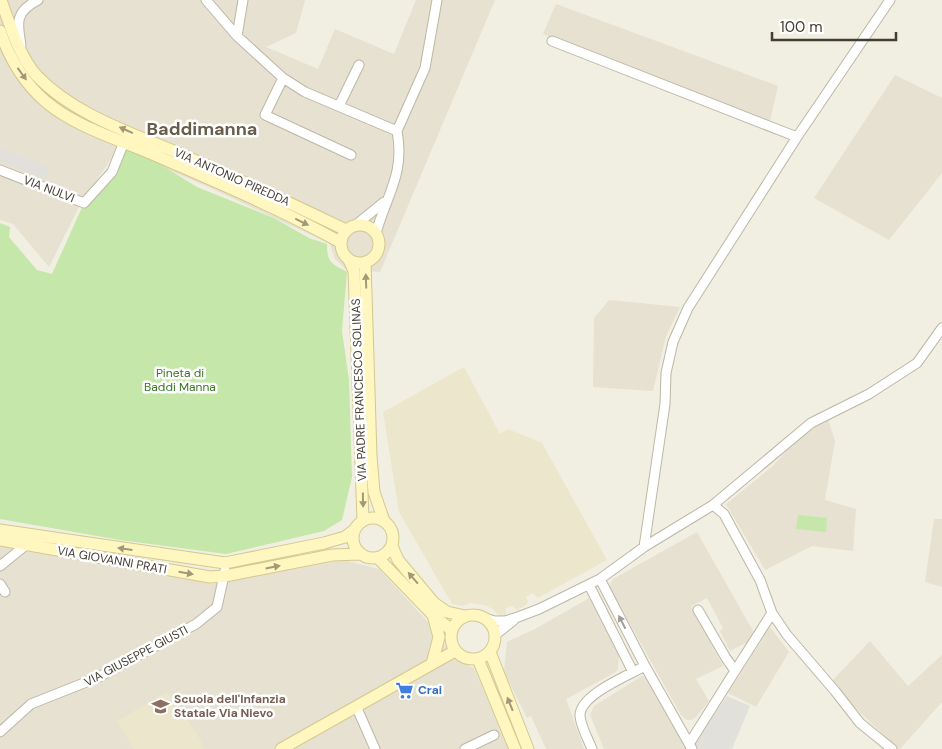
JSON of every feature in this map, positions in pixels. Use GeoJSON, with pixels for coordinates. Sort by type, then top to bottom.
{"type":"FeatureCollection","features":[{"type":"Feature","properties":{"kind":"street","name":"VIA ANTONIO PIREDDA"},"geometry":{"type":"LineString","coordinates":[[2,0],[22,52],[35,74],[51,90],[79,110],[243,181],[346,230]]}},
{"type":"Feature","properties":{"kind":"street"},"geometry":{"type":"LineString","coordinates":[[22,52],[18,18],[25,8],[37,0]]}},
{"type":"Feature","properties":{"kind":"street"},"geometry":{"type":"LineString","coordinates":[[206,0],[237,36],[283,78],[305,92],[398,131]]}},
{"type":"Feature","properties":{"kind":"street"},"geometry":{"type":"LineString","coordinates":[[237,36],[243,0]]}},
{"type":"Feature","properties":{"kind":"street"},"geometry":{"type":"LineString","coordinates":[[376,233],[386,200],[394,186],[399,168],[400,147],[398,131],[428,58],[437,0]]}},
{"type":"Feature","properties":{"kind":"street"},"geometry":{"type":"LineString","coordinates":[[644,546],[665,404],[666,373],[673,342],[688,308],[797,137],[890,0]]}},
{"type":"Feature","properties":{"kind":"street","name":"VIA ANTONIO PIREDDA"},"geometry":{"type":"LineString","coordinates":[[0,31],[8,53],[21,75],[44,100],[75,120],[251,198],[340,242]]}},
{"type":"Feature","properties":{"kind":"street"},"geometry":{"type":"LineString","coordinates":[[552,41],[797,137]]}},
{"type":"Feature","properties":{"kind":"street"},"geometry":{"type":"LineString","coordinates":[[339,106],[359,64]]}},
{"type":"Feature","properties":{"kind":"street"},"geometry":{"type":"LineString","coordinates":[[283,78],[265,115],[351,155]]}},
{"type":"Feature","properties":{"kind":"street","name":"VIA NULVI"},"geometry":{"type":"LineString","coordinates":[[0,170],[84,203],[112,172],[124,142]]}},
{"type":"Feature","properties":{"kind":"street"},"geometry":{"type":"LineString","coordinates":[[357,224],[368,226],[376,233],[379,239],[378,251],[371,260],[354,263],[342,252],[340,242],[346,230],[357,224],[386,200]]}},
{"type":"Feature","properties":{"kind":"street","name":"VIA PADRE FRANCESCO SOLINAS"},"geometry":{"type":"LineString","coordinates":[[349,260],[354,271],[363,520]]}},
{"type":"Feature","properties":{"kind":"street","name":"VIA PADRE FRANCESCO SOLINAS"},"geometry":{"type":"LineString","coordinates":[[365,262],[371,456],[374,492],[384,521]]}},
{"type":"Feature","properties":{"kind":"street"},"geometry":{"type":"LineString","coordinates":[[392,546],[398,560],[434,603],[446,612],[465,616],[478,615],[495,621],[505,621],[518,617],[600,579],[644,546],[713,505],[811,423],[870,394],[917,363],[942,328]]}},
{"type":"Feature","properties":{"kind":"street"},"geometry":{"type":"LineString","coordinates":[[713,505],[724,514],[760,580],[772,613],[786,635],[860,723],[892,749]]}},
{"type":"Feature","properties":{"kind":"street"},"geometry":{"type":"LineString","coordinates":[[374,518],[384,521],[391,529],[392,546],[384,555],[378,558],[372,559],[360,554],[353,541],[353,532],[363,520],[374,518]]}},
{"type":"Feature","properties":{"kind":"street","name":"VIA GIOVANNI PRATI"},"geometry":{"type":"LineString","coordinates":[[0,530],[225,564],[324,543],[345,537],[353,532]]}},
{"type":"Feature","properties":{"kind":"street","name":"VIA GIOVANNI PRATI"},"geometry":{"type":"LineString","coordinates":[[0,540],[210,577],[225,576],[332,556],[360,554]]}},
{"type":"Feature","properties":{"kind":"street"},"geometry":{"type":"LineString","coordinates":[[0,566],[26,545]]}},
{"type":"Feature","properties":{"kind":"street"},"geometry":{"type":"LineString","coordinates":[[378,558],[432,614],[466,658],[478,659],[490,652],[493,647],[495,635],[493,628],[484,618]]}},
{"type":"Feature","properties":{"kind":"street"},"geometry":{"type":"LineString","coordinates":[[225,564],[225,576]]}},
{"type":"Feature","properties":{"kind":"street","name":"VIA GIUSEPPE GIUSTI"},"geometry":{"type":"LineString","coordinates":[[0,732],[31,704],[99,678],[196,624],[218,607],[225,576]]}},
{"type":"Feature","properties":{"kind":"street"},"geometry":{"type":"LineString","coordinates":[[600,579],[645,666],[690,746],[772,613]]}},
{"type":"Feature","properties":{"kind":"street"},"geometry":{"type":"LineString","coordinates":[[589,585],[634,672]]}},
{"type":"Feature","properties":{"kind":"street"},"geometry":{"type":"LineString","coordinates":[[698,610],[735,671]]}},
{"type":"Feature","properties":{"kind":"street"},"geometry":{"type":"LineString","coordinates":[[432,614],[439,638],[432,664]]}},
{"type":"Feature","properties":{"kind":"street"},"geometry":{"type":"LineString","coordinates":[[281,749],[432,664],[452,641],[456,621],[465,616]]}},
{"type":"Feature","properties":{"kind":"street"},"geometry":{"type":"LineString","coordinates":[[495,635],[518,617]]}},
{"type":"Feature","properties":{"kind":"street"},"geometry":{"type":"LineString","coordinates":[[490,652],[528,749]]}},
{"type":"Feature","properties":{"kind":"street"},"geometry":{"type":"LineString","coordinates":[[478,659],[515,749]]}},
{"type":"Feature","properties":{"kind":"street"},"geometry":{"type":"LineString","coordinates":[[592,749],[580,717],[581,708],[594,694],[645,666]]}},
{"type":"Feature","properties":{"kind":"street"},"geometry":{"type":"LineString","coordinates":[[356,706],[375,749]]}},
{"type":"Feature","properties":{"kind":"street"},"geometry":{"type":"LineString","coordinates":[[464,749],[494,735]]}},
{"type":"Feature","properties":{"kind":"shaded area"},"geometry":{"type":"Polygon","coordinates":[[[0,0],[305,0],[296,33],[266,47],[318,69],[335,29],[394,54],[416,0],[495,0],[380,272],[347,270],[335,259],[330,244],[215,190],[118,148],[78,209],[49,267],[13,224],[0,220],[0,0]]]}},
{"type":"Feature","properties":{"kind":"shaded area"},"geometry":{"type":"Polygon","coordinates":[[[556,4],[778,86],[770,121],[543,34],[556,4]]]}},
{"type":"Feature","properties":{"kind":"shaded area"},"geometry":{"type":"Polygon","coordinates":[[[895,75],[942,98],[942,173],[889,240],[814,198],[895,75]]]}},
{"type":"Feature","properties":{"kind":"shaded area"},"geometry":{"type":"Polygon","coordinates":[[[0,147],[50,167],[45,179],[0,161],[0,147]]]}},
{"type":"Feature","properties":{"kind":"shaded area"},"geometry":{"type":"Polygon","coordinates":[[[609,300],[680,307],[666,336],[653,391],[593,387],[594,318],[609,300]]]}},
{"type":"Feature","properties":{"kind":"shaded area"},"geometry":{"type":"Polygon","coordinates":[[[464,367],[500,434],[508,429],[542,443],[607,560],[538,598],[532,593],[526,597],[528,602],[526,605],[517,610],[512,606],[506,608],[506,616],[499,616],[493,609],[484,605],[470,603],[463,606],[452,604],[399,512],[383,412],[464,367]]]}},
{"type":"Feature","properties":{"kind":"shaded area"},"geometry":{"type":"Polygon","coordinates":[[[828,419],[835,441],[825,500],[856,509],[853,551],[812,546],[765,570],[726,504],[774,465],[793,443],[810,428],[828,419]]]}},
{"type":"Feature","properties":{"kind":"shaded area"},"geometry":{"type":"Polygon","coordinates":[[[934,519],[942,519],[942,587],[925,582],[934,519]]]}},
{"type":"Feature","properties":{"kind":"shaded area"},"geometry":{"type":"Polygon","coordinates":[[[697,532],[753,631],[748,642],[730,651],[720,631],[723,628],[707,598],[691,606],[723,666],[696,679],[709,701],[696,717],[687,720],[681,715],[611,590],[610,585],[613,579],[697,532]]]}},
{"type":"Feature","properties":{"kind":"shaded area"},"geometry":{"type":"Polygon","coordinates":[[[0,546],[213,584],[343,560],[379,569],[427,621],[456,660],[474,668],[508,749],[0,749],[0,546]]]}},
{"type":"Feature","properties":{"kind":"shaded area"},"geometry":{"type":"Polygon","coordinates":[[[589,598],[619,655],[618,669],[616,672],[566,699],[584,749],[546,749],[531,716],[527,718],[504,672],[507,642],[535,629],[589,598]]]}},
{"type":"Feature","properties":{"kind":"shaded area"},"geometry":{"type":"Polygon","coordinates":[[[770,627],[789,652],[756,707],[728,693],[770,627]]]}},
{"type":"Feature","properties":{"kind":"shaded area"},"geometry":{"type":"Polygon","coordinates":[[[870,641],[908,686],[942,655],[942,702],[900,749],[830,683],[870,641]]]}},
{"type":"Feature","properties":{"kind":"shaded area"},"geometry":{"type":"Polygon","coordinates":[[[642,676],[647,677],[686,749],[604,749],[590,715],[594,706],[642,676]]]}},
{"type":"Feature","properties":{"kind":"shaded area","name":"Scuola dell'Infanzia Statale Via Nievo"},"geometry":{"type":"Polygon","coordinates":[[[167,692],[199,737],[204,749],[134,749],[117,721],[167,692]]]}},
{"type":"Feature","properties":{"kind":"shaded area"},"geometry":{"type":"Polygon","coordinates":[[[727,696],[750,706],[732,749],[699,749],[694,743],[727,696]]]}},
{"type":"Feature","properties":{"kind":"green space","name":"Pineta di Baddi Manna"},"geometry":{"type":"Polygon","coordinates":[[[124,142],[197,187],[274,218],[309,238],[327,244],[331,262],[347,272],[342,331],[349,380],[352,477],[342,520],[324,531],[226,554],[120,540],[0,519],[0,223],[10,227],[9,237],[37,270],[52,274],[84,203],[104,182],[124,142]]]}},
{"type":"Feature","properties":{"kind":"green space"},"geometry":{"type":"Polygon","coordinates":[[[798,515],[827,518],[826,532],[796,529],[798,515]]]}},
{"type":"Feature","properties":{"kind":"place","name":"Crai"},"geometry":{"type":"Point","coordinates":[404,690]}},
{"type":"Feature","properties":{"kind":"place","name":"Scuola dell'Infanzia Statale Via Nievo"},"geometry":{"type":"Point","coordinates":[160,706]}},
{"type":"Feature","properties":{"kind":"district","name":"Baddimanna"},"geometry":{"type":"Point","coordinates":[202,129]}}]}
